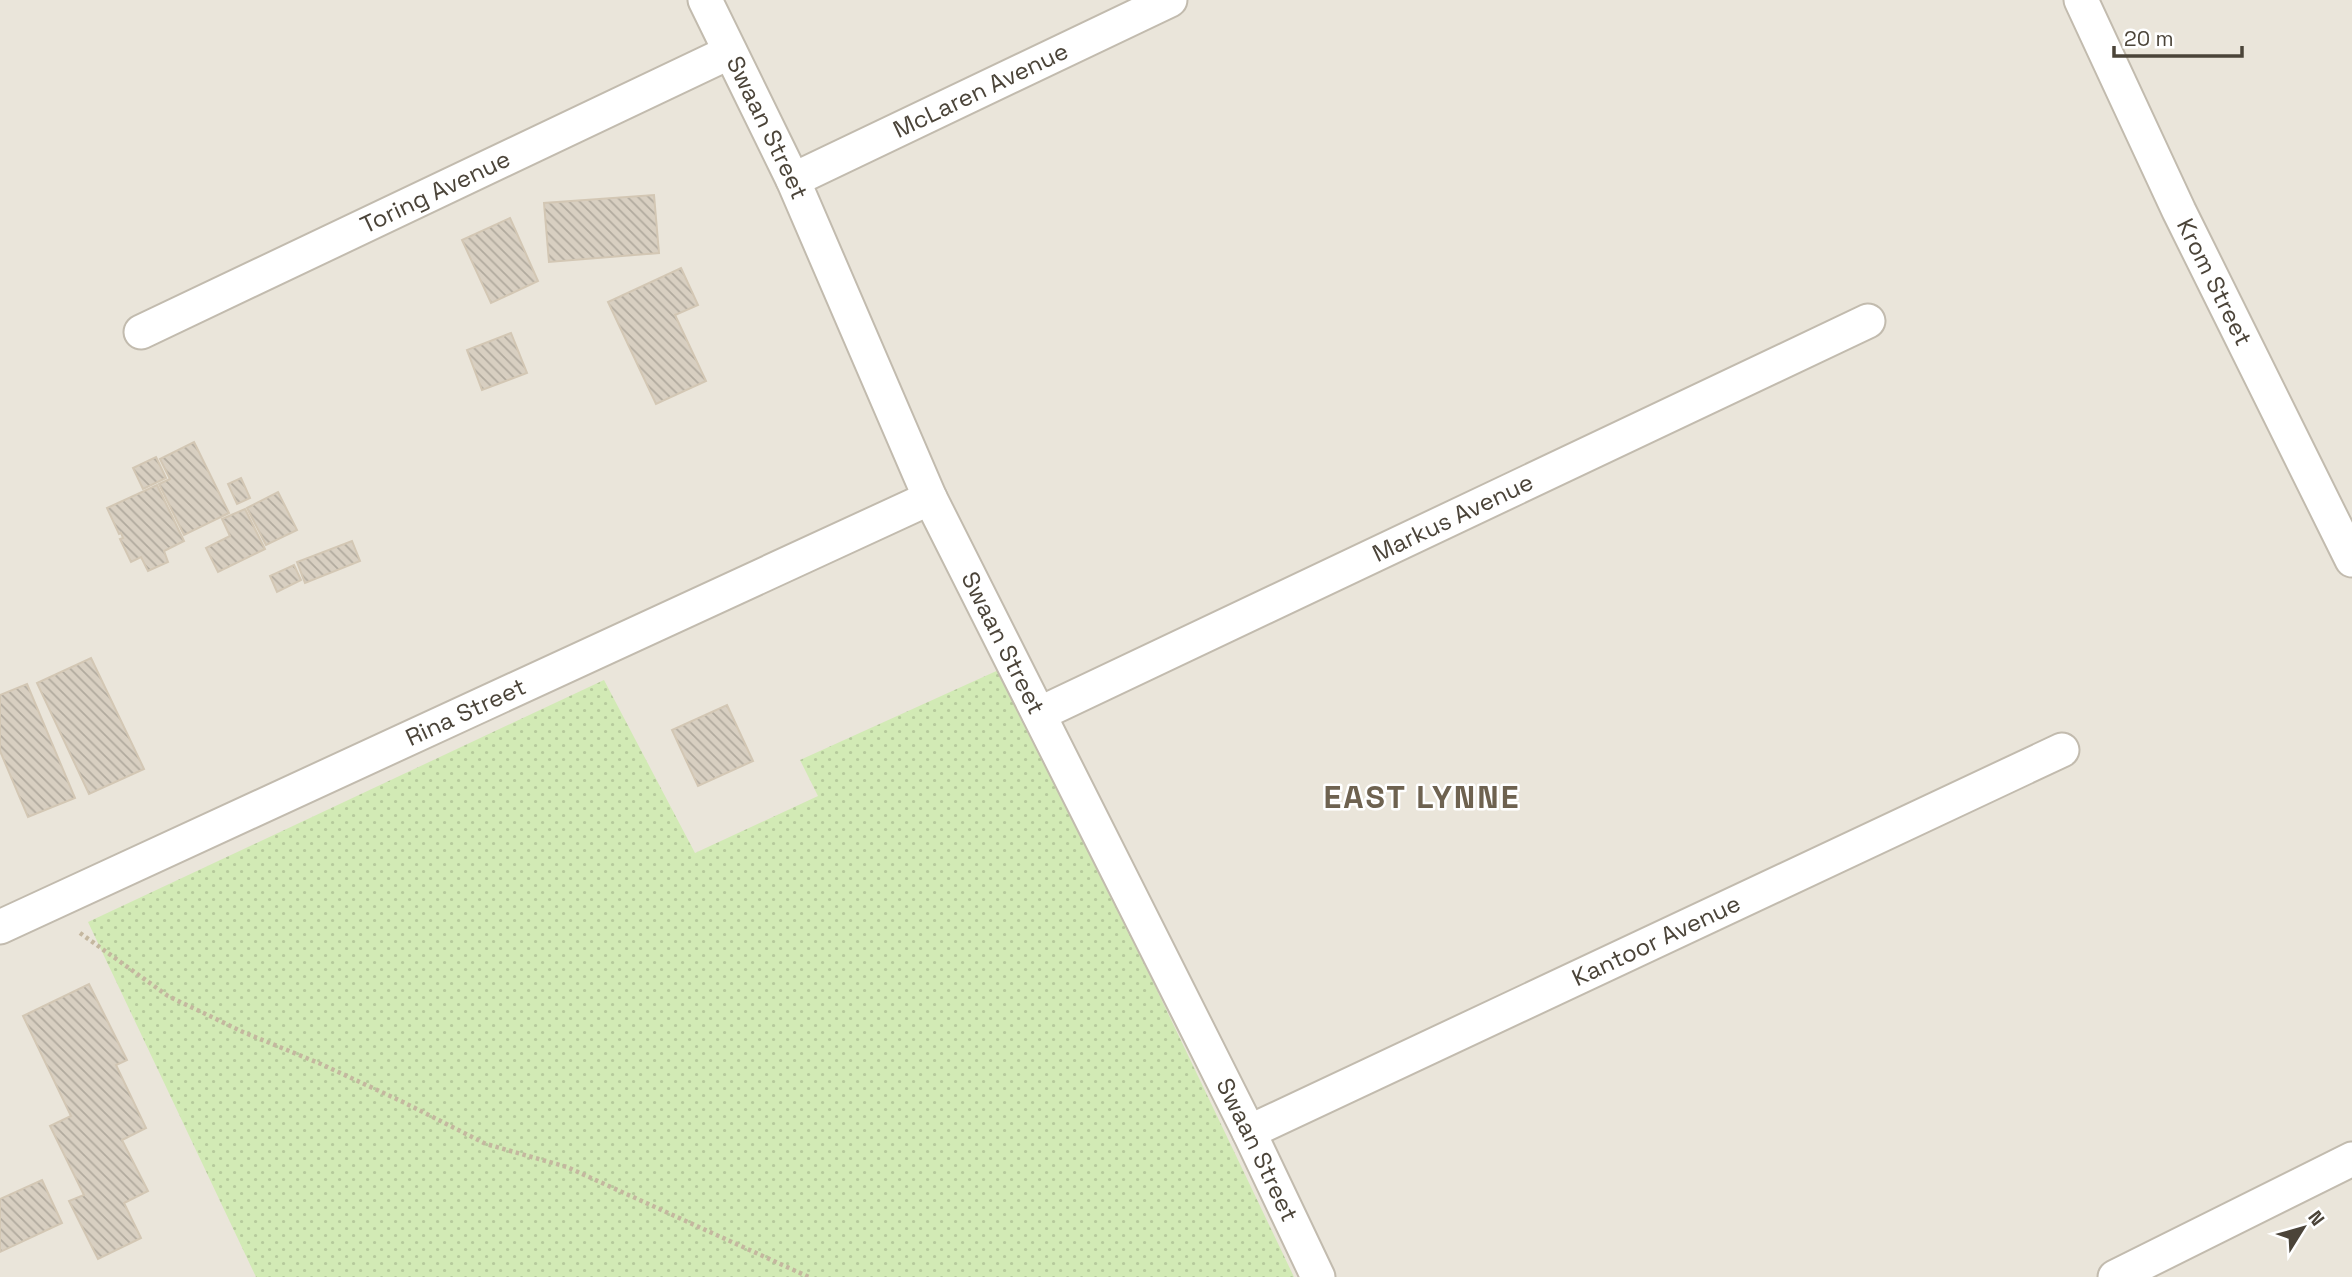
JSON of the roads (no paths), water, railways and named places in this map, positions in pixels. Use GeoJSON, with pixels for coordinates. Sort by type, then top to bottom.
{"type":"FeatureCollection","features":[{"type":"Feature","properties":{"kind":"street","name":"Swaan Street"},"geometry":{"type":"LineString","coordinates":[[705,0],[793,180],[930,498],[1249,1132],[1318,1277]]}},
{"type":"Feature","properties":{"kind":"street","name":"McLaren Avenue"},"geometry":{"type":"LineString","coordinates":[[793,180],[1170,0]]}},
{"type":"Feature","properties":{"kind":"street","name":"Krom Street"},"geometry":{"type":"LineString","coordinates":[[2081,0],[2179,211],[2352,560]]}},
{"type":"Feature","properties":{"kind":"street","name":"Toring Avenue"},"geometry":{"type":"LineString","coordinates":[[141,332],[730,52]]}},
{"type":"Feature","properties":{"kind":"street","name":"Markus Avenue"},"geometry":{"type":"LineString","coordinates":[[1039,714],[1868,321]]}},
{"type":"Feature","properties":{"kind":"street","name":"Rina Street"},"geometry":{"type":"LineString","coordinates":[[0,927],[930,498]]}},
{"type":"Feature","properties":{"kind":"street","name":"Kantoor Avenue"},"geometry":{"type":"LineString","coordinates":[[1249,1132],[2062,750]]}},
{"type":"Feature","properties":{"kind":"street"},"geometry":{"type":"LineString","coordinates":[[2115,1277],[2352,1159]]}},
{"type":"Feature","properties":{"kind":"district","name":"EAST LYNNE"},"geometry":{"type":"Point","coordinates":[1422,797]}}]}
